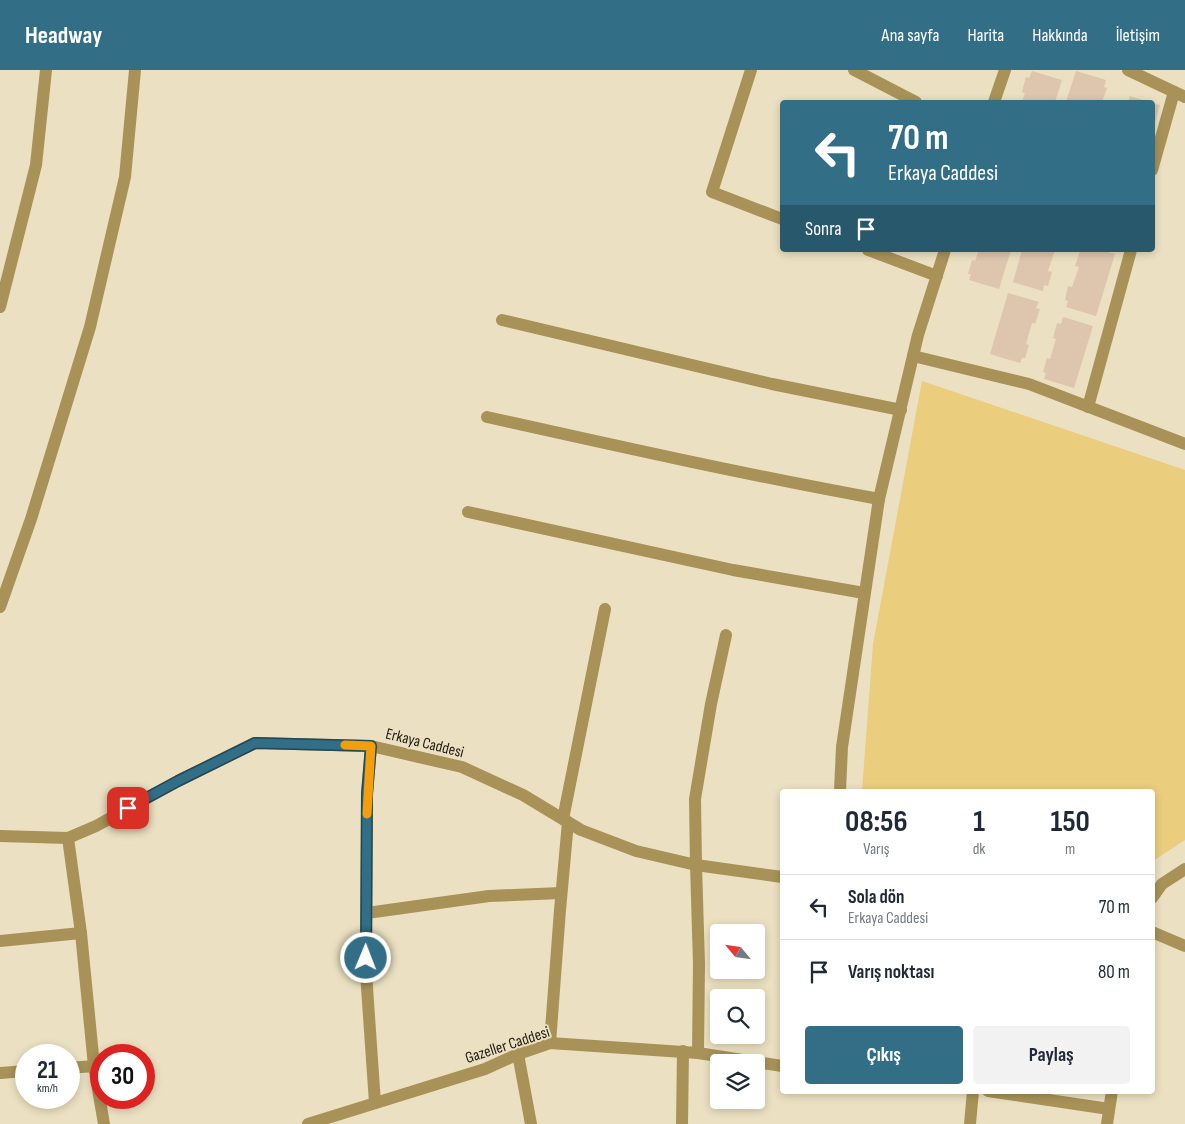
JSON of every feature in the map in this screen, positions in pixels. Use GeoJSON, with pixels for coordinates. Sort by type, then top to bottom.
{"type":"FeatureCollection","features":[{"type":"Feature","properties":{"kind":"street"},"geometry":{"type":"LineString","coordinates":[[0,307],[36,164],[46,70]]}},
{"type":"Feature","properties":{"kind":"street"},"geometry":{"type":"LineString","coordinates":[[0,607],[30,519],[90,327],[125,177],[134,70]]}},
{"type":"Feature","properties":{"kind":"street"},"geometry":{"type":"LineString","coordinates":[[751,70],[712,192],[780,217]]}},
{"type":"Feature","properties":{"kind":"street"},"geometry":{"type":"LineString","coordinates":[[854,70],[912,100]]}},
{"type":"Feature","properties":{"kind":"street"},"geometry":{"type":"LineString","coordinates":[[995,100],[1005,70]]}},
{"type":"Feature","properties":{"kind":"street"},"geometry":{"type":"LineString","coordinates":[[1128,70],[1179,95],[1155,162]]}},
{"type":"Feature","properties":{"kind":"street"},"geometry":{"type":"LineString","coordinates":[[873,252],[937,276]]}},
{"type":"Feature","properties":{"kind":"street"},"geometry":{"type":"LineString","coordinates":[[840,789],[842,747],[879,499],[918,335],[944,252]]}},
{"type":"Feature","properties":{"kind":"street"},"geometry":{"type":"LineString","coordinates":[[1088,407],[1130,252]]}},
{"type":"Feature","properties":{"kind":"street"},"geometry":{"type":"LineString","coordinates":[[502,320],[772,384],[901,410]]}},
{"type":"Feature","properties":{"kind":"street"},"geometry":{"type":"LineString","coordinates":[[913,356],[1029,384],[1185,444]]}},
{"type":"Feature","properties":{"kind":"street"},"geometry":{"type":"LineString","coordinates":[[486,417],[796,484],[879,499]]}},
{"type":"Feature","properties":{"kind":"street"},"geometry":{"type":"LineString","coordinates":[[468,512],[733,570],[864,593]]}},
{"type":"Feature","properties":{"kind":"street"},"geometry":{"type":"LineString","coordinates":[[550,1043],[566,821],[605,609]]}},
{"type":"Feature","properties":{"kind":"street"},"geometry":{"type":"LineString","coordinates":[[698,1053],[699,964],[696,799],[711,704],[726,635]]}},
{"type":"Feature","properties":{"kind":"street","name":"Erkaya Caddesi"},"geometry":{"type":"LineString","coordinates":[[0,836],[68,838],[96,826],[178,781],[255,743],[371,746],[462,767],[524,795],[581,830],[636,850],[696,866],[780,877]]}},
{"type":"Feature","properties":{"kind":"street"},"geometry":{"type":"LineString","coordinates":[[371,746],[367,794],[366,973],[375,1103]]}},
{"type":"Feature","properties":{"kind":"street"},"geometry":{"type":"LineString","coordinates":[[68,838],[81,933],[92,1044]]}},
{"type":"Feature","properties":{"kind":"street"},"geometry":{"type":"LineString","coordinates":[[1155,894],[1162,884],[1185,868]]}},
{"type":"Feature","properties":{"kind":"street"},"geometry":{"type":"LineString","coordinates":[[367,913],[490,896],[561,893]]}},
{"type":"Feature","properties":{"kind":"street"},"geometry":{"type":"LineString","coordinates":[[0,941],[81,933]]}},
{"type":"Feature","properties":{"kind":"street"},"geometry":{"type":"LineString","coordinates":[[1155,933],[1185,946]]}},
{"type":"Feature","properties":{"kind":"street","name":"Gazeller Caddesi"},"geometry":{"type":"LineString","coordinates":[[308,1124],[485,1069],[518,1054],[550,1043],[683,1051],[780,1066]]}},
{"type":"Feature","properties":{"kind":"street"},"geometry":{"type":"LineString","coordinates":[[682,1124],[683,1051]]}},
{"type":"Feature","properties":{"kind":"street"},"geometry":{"type":"LineString","coordinates":[[518,1054],[531,1124]]}},
{"type":"Feature","properties":{"kind":"street"},"geometry":{"type":"LineString","coordinates":[[0,1073],[15,1072]]}},
{"type":"Feature","properties":{"kind":"street"},"geometry":{"type":"LineString","coordinates":[[970,1124],[973,1094]]}},
{"type":"Feature","properties":{"kind":"street"},"geometry":{"type":"LineString","coordinates":[[1008,1094],[1109,1109]]}},
{"type":"Feature","properties":{"kind":"street"},"geometry":{"type":"LineString","coordinates":[[1107,1124],[1112,1094]]}},
{"type":"Feature","properties":{"kind":"street"},"geometry":{"type":"LineString","coordinates":[[101,1109],[104,1124]]}},
{"type":"Feature","properties":{"kind":"shaded area"},"geometry":{"type":"Polygon","coordinates":[[[922,381],[1185,470],[1185,840],[1155,860],[1155,789],[862,789],[873,644],[922,381]]]}},
{"type":"Feature","properties":{"kind":"building"},"geometry":{"type":"Polygon","coordinates":[[[1032,71],[1062,80],[1056,100],[1023,100],[1025,93],[1022,92],[1026,77],[1029,78],[1032,71]]]}},
{"type":"Feature","properties":{"kind":"building"},"geometry":{"type":"Polygon","coordinates":[[[1076,71],[1106,80],[1104,87],[1107,88],[1103,100],[1067,100],[1076,71]]]}},
{"type":"Feature","properties":{"kind":"building"},"geometry":{"type":"Polygon","coordinates":[[[1130,96],[1143,100],[1129,100],[1130,96]]]}},
{"type":"Feature","properties":{"kind":"building"},"geometry":{"type":"Polygon","coordinates":[[[1155,104],[1160,105],[1155,122],[1155,104]]]}},
{"type":"Feature","properties":{"kind":"building"},"geometry":{"type":"Polygon","coordinates":[[[978,252],[1010,252],[999,289],[969,280],[971,274],[968,274],[972,260],[975,261],[978,252]]]}},
{"type":"Feature","properties":{"kind":"building"},"geometry":{"type":"Polygon","coordinates":[[[1021,252],[1054,252],[1048,271],[1052,272],[1048,286],[1044,285],[1043,291],[1013,282],[1021,252]]]}},
{"type":"Feature","properties":{"kind":"building"},"geometry":{"type":"Polygon","coordinates":[[[1080,252],[1108,252],[1115,254],[1096,316],[1066,307],[1068,301],[1065,300],[1068,286],[1072,287],[1079,267],[1075,266],[1080,252]]]}},
{"type":"Feature","properties":{"kind":"building"},"geometry":{"type":"Polygon","coordinates":[[[1008,293],[1039,302],[1036,308],[1040,309],[1035,324],[1032,323],[1026,344],[1029,345],[1025,358],[1022,358],[1020,363],[990,354],[1008,293]]]}},
{"type":"Feature","properties":{"kind":"building"},"geometry":{"type":"Polygon","coordinates":[[[1063,317],[1093,326],[1074,388],[1044,379],[1046,373],[1043,372],[1047,358],[1050,359],[1056,339],[1053,338],[1057,323],[1061,324],[1063,317]]]}},
{"type":"Feature","properties":{"kind":"slow traffic"},"geometry":{"type":"LineString","coordinates":[[345,745],[371,746],[367,814]]}},
{"type":"Feature","properties":{"kind":"route"},"geometry":{"type":"LineString","coordinates":[[128,808],[255,743],[371,746],[367,794],[366,958]]}}]}
